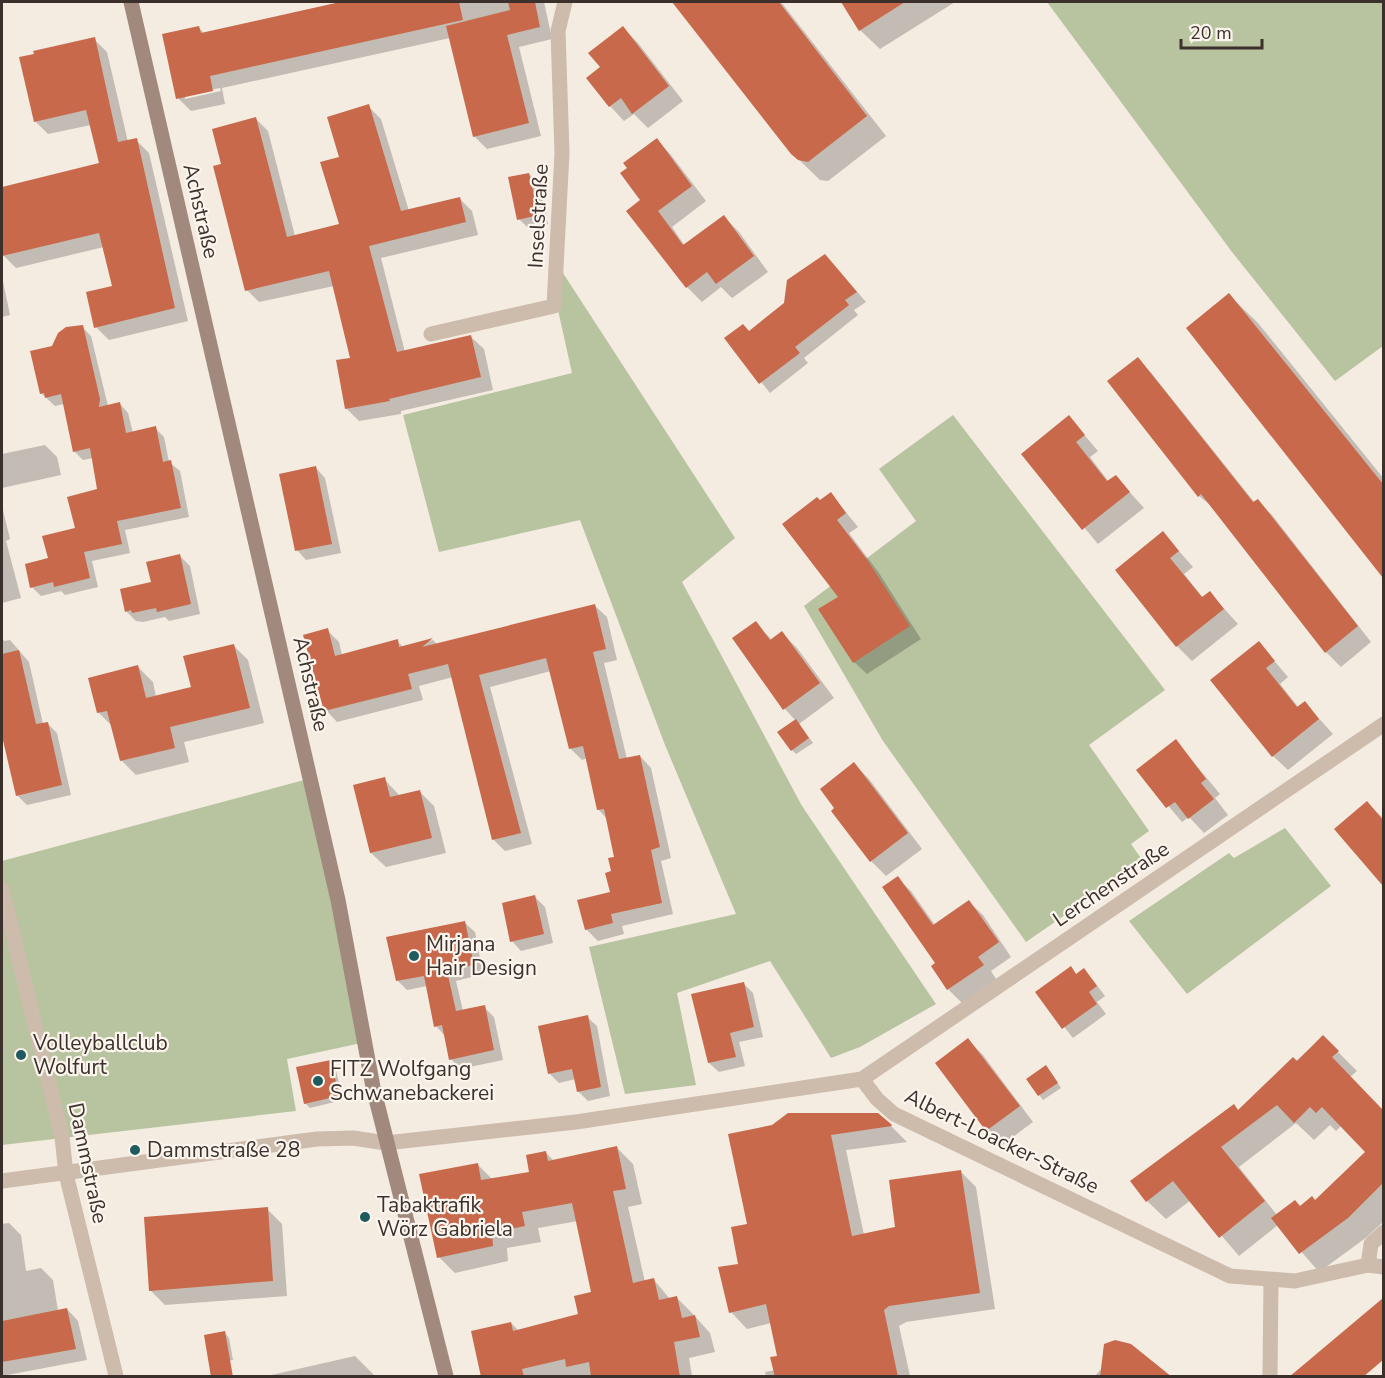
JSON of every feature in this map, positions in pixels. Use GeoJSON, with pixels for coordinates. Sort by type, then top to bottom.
{"type":"FeatureCollection","features":[{"type":"Feature","properties":{"kind":"main road","name":"Achstraße"},"geometry":{"type":"LineString","coordinates":[[131,2],[338,900],[386,1143],[446,1377]]}},
{"type":"Feature","properties":{"kind":"street","name":"Inselstraße"},"geometry":{"type":"LineString","coordinates":[[431,334],[554,306],[562,153],[558,31],[565,2]]}},
{"type":"Feature","properties":{"kind":"street","name":"Lerchenstraße"},"geometry":{"type":"LineString","coordinates":[[862,1079],[1383,724]]}},
{"type":"Feature","properties":{"kind":"street","name":"Dammstraße"},"geometry":{"type":"LineString","coordinates":[[2,889],[62,1137],[66,1174],[116,1377]]}},
{"type":"Feature","properties":{"kind":"street"},"geometry":{"type":"LineString","coordinates":[[2,1181],[317,1139],[353,1138],[386,1143],[576,1122],[862,1079]]}},
{"type":"Feature","properties":{"kind":"street","name":"Albert-Loacker-Straße"},"geometry":{"type":"LineString","coordinates":[[862,1079],[877,1099],[894,1114],[1230,1276],[1270,1281],[1295,1281],[1376,1266]]}},
{"type":"Feature","properties":{"kind":"street"},"geometry":{"type":"LineString","coordinates":[[1376,1266],[1371,1244],[1383,1232]]}},
{"type":"Feature","properties":{"kind":"street"},"geometry":{"type":"LineString","coordinates":[[1270,1281],[1270,1377]]}},
{"type":"Feature","properties":{"kind":"green space"},"geometry":{"type":"Polygon","coordinates":[[[1047,2],[1383,2],[1383,346],[1335,381],[1232,252],[1047,2]]]}},
{"type":"Feature","properties":{"kind":"green space"},"geometry":{"type":"Polygon","coordinates":[[[561,270],[735,538],[682,582],[802,806],[936,1004],[860,1047],[831,1058],[770,961],[677,993],[696,1085],[625,1094],[589,947],[736,914],[665,745],[580,520],[439,552],[403,415],[572,373],[558,310],[561,270]]]}},
{"type":"Feature","properties":{"kind":"green space"},"geometry":{"type":"Polygon","coordinates":[[[953,415],[1165,690],[1089,745],[1149,831],[1131,844],[1143,861],[1026,942],[883,741],[804,606],[916,521],[879,469],[953,415]]]}},
{"type":"Feature","properties":{"kind":"green space"},"geometry":{"type":"Polygon","coordinates":[[[308,779],[366,1042],[287,1059],[296,1111],[2,1145],[2,861],[308,779]]]}},
{"type":"Feature","properties":{"kind":"green space"},"geometry":{"type":"Polygon","coordinates":[[[1285,828],[1331,886],[1187,994],[1129,921],[1229,853],[1234,858],[1285,828]]]}},
{"type":"Feature","properties":{"kind":"building"},"geometry":{"type":"Polygon","coordinates":[[[340,2],[459,2],[463,20],[210,76],[213,91],[176,99],[162,34],[199,26],[201,33],[340,2]]]}},
{"type":"Feature","properties":{"kind":"building"},"geometry":{"type":"Polygon","coordinates":[[[508,2],[535,2],[540,27],[507,35],[529,123],[473,137],[446,26],[510,10],[508,2]]]}},
{"type":"Feature","properties":{"kind":"building"},"geometry":{"type":"Polygon","coordinates":[[[672,2],[779,2],[867,116],[808,162],[798,160],[672,2]]]}},
{"type":"Feature","properties":{"kind":"building"},"geometry":{"type":"Polygon","coordinates":[[[841,2],[905,2],[859,31],[841,2]]]}},
{"type":"Feature","properties":{"kind":"building"},"geometry":{"type":"Polygon","coordinates":[[[623,26],[669,86],[632,114],[621,98],[609,107],[586,78],[600,67],[588,53],[623,26]]]}},
{"type":"Feature","properties":{"kind":"building"},"geometry":{"type":"Polygon","coordinates":[[[95,37],[118,142],[137,138],[175,308],[94,328],[86,292],[112,286],[99,233],[2,256],[2,187],[99,163],[86,110],[34,122],[19,57],[34,54],[33,51],[95,37]]]}},
{"type":"Feature","properties":{"kind":"building"},"geometry":{"type":"Polygon","coordinates":[[[369,104],[401,211],[460,197],[466,222],[369,246],[397,352],[471,335],[481,377],[389,399],[390,401],[345,409],[336,360],[350,358],[329,271],[245,291],[213,166],[221,164],[212,129],[256,117],[287,237],[339,224],[320,162],[339,157],[327,117],[369,104]]]}},
{"type":"Feature","properties":{"kind":"building"},"geometry":{"type":"Polygon","coordinates":[[[657,138],[692,186],[658,211],[683,245],[724,215],[754,256],[716,284],[707,272],[686,288],[626,211],[640,200],[620,173],[627,168],[623,163],[657,138]]]}},
{"type":"Feature","properties":{"kind":"building"},"geometry":{"type":"Polygon","coordinates":[[[529,173],[539,215],[517,220],[508,177],[529,173]]]}},
{"type":"Feature","properties":{"kind":"building"},"geometry":{"type":"Polygon","coordinates":[[[825,254],[857,292],[845,300],[849,305],[795,347],[800,353],[759,384],[724,338],[743,324],[749,331],[784,303],[787,280],[825,254]]]}},
{"type":"Feature","properties":{"kind":"building"},"geometry":{"type":"Polygon","coordinates":[[[1229,293],[1383,484],[1383,578],[1186,328],[1229,293]]]}},
{"type":"Feature","properties":{"kind":"building"},"geometry":{"type":"Polygon","coordinates":[[[83,325],[100,399],[99,407],[120,402],[126,433],[156,426],[163,462],[171,460],[181,508],[117,521],[122,544],[84,552],[90,578],[54,587],[53,582],[30,588],[25,564],[48,558],[42,536],[75,528],[67,497],[97,489],[90,448],[73,452],[61,394],[45,398],[44,393],[40,394],[30,351],[52,346],[58,333],[66,327],[83,325]]]}},
{"type":"Feature","properties":{"kind":"building"},"geometry":{"type":"Polygon","coordinates":[[[1138,357],[1253,502],[1258,499],[1358,626],[1325,653],[1201,494],[1198,497],[1107,381],[1138,357]]]}},
{"type":"Feature","properties":{"kind":"building"},"geometry":{"type":"Polygon","coordinates":[[[1069,415],[1085,435],[1076,442],[1107,481],[1116,475],[1130,492],[1082,530],[1021,454],[1069,415]]]}},
{"type":"Feature","properties":{"kind":"building"},"geometry":{"type":"Polygon","coordinates":[[[316,466],[332,544],[295,551],[279,474],[316,466]]]}},
{"type":"Feature","properties":{"kind":"building"},"geometry":{"type":"Polygon","coordinates":[[[831,492],[846,513],[837,520],[866,558],[910,626],[853,663],[818,609],[838,597],[782,524],[817,497],[820,500],[831,492]]]}},
{"type":"Feature","properties":{"kind":"building"},"geometry":{"type":"Polygon","coordinates":[[[1163,531],[1179,551],[1170,558],[1202,597],[1210,591],[1224,609],[1176,647],[1115,570],[1163,531]]]}},
{"type":"Feature","properties":{"kind":"building"},"geometry":{"type":"Polygon","coordinates":[[[180,554],[191,604],[157,612],[156,608],[132,613],[131,610],[125,612],[120,589],[151,582],[146,562],[180,554]]]}},
{"type":"Feature","properties":{"kind":"building"},"geometry":{"type":"Polygon","coordinates":[[[595,604],[606,649],[593,652],[619,759],[640,755],[660,847],[651,850],[662,903],[611,914],[613,923],[585,930],[577,900],[610,892],[605,873],[611,871],[608,858],[614,857],[604,809],[597,810],[583,746],[569,749],[546,658],[479,675],[521,833],[492,840],[448,664],[408,674],[412,689],[324,711],[303,635],[328,628],[335,656],[398,639],[399,647],[433,638],[422,647],[595,604]]]}},
{"type":"Feature","properties":{"kind":"building"},"geometry":{"type":"Polygon","coordinates":[[[756,621],[770,640],[782,631],[820,683],[783,710],[732,638],[756,621]]]}},
{"type":"Feature","properties":{"kind":"building"},"geometry":{"type":"Polygon","coordinates":[[[1259,641],[1275,661],[1266,668],[1297,707],[1305,701],[1319,719],[1272,757],[1210,680],[1259,641]]]}},
{"type":"Feature","properties":{"kind":"building"},"geometry":{"type":"Polygon","coordinates":[[[234,644],[250,708],[170,727],[175,748],[120,761],[107,711],[97,713],[88,678],[138,665],[146,698],[191,687],[183,656],[234,644]]]}},
{"type":"Feature","properties":{"kind":"building"},"geometry":{"type":"Polygon","coordinates":[[[19,650],[36,724],[48,722],[62,785],[16,796],[2,736],[2,654],[19,650]]]}},
{"type":"Feature","properties":{"kind":"building"},"geometry":{"type":"Polygon","coordinates":[[[796,719],[809,738],[791,751],[777,732],[796,719]]]}},
{"type":"Feature","properties":{"kind":"building"},"geometry":{"type":"Polygon","coordinates":[[[1176,739],[1206,779],[1201,783],[1214,799],[1188,819],[1175,802],[1166,808],[1136,770],[1176,739]]]}},
{"type":"Feature","properties":{"kind":"building"},"geometry":{"type":"Polygon","coordinates":[[[854,762],[908,833],[870,862],[831,811],[834,808],[820,789],[854,762]]]}},
{"type":"Feature","properties":{"kind":"building"},"geometry":{"type":"Polygon","coordinates":[[[385,777],[390,797],[420,790],[432,838],[370,853],[353,785],[385,777]]]}},
{"type":"Feature","properties":{"kind":"building"},"geometry":{"type":"Polygon","coordinates":[[[1367,801],[1383,820],[1383,886],[1334,829],[1367,801]]]}},
{"type":"Feature","properties":{"kind":"building"},"geometry":{"type":"Polygon","coordinates":[[[898,876],[933,925],[969,900],[999,942],[978,957],[984,965],[947,990],[931,966],[935,963],[882,887],[898,876]]]}},
{"type":"Feature","properties":{"kind":"building"},"geometry":{"type":"Polygon","coordinates":[[[535,895],[544,934],[510,942],[502,903],[535,895]]]}},
{"type":"Feature","properties":{"kind":"building"},"geometry":{"type":"Polygon","coordinates":[[[465,921],[474,965],[447,971],[456,1011],[485,1005],[494,1050],[449,1060],[442,1025],[434,1027],[424,976],[396,981],[386,937],[465,921]]]}},
{"type":"Feature","properties":{"kind":"building"},"geometry":{"type":"Polygon","coordinates":[[[1071,966],[1076,974],[1084,968],[1097,986],[1089,992],[1097,1004],[1062,1029],[1035,992],[1071,966]]]}},
{"type":"Feature","properties":{"kind":"building"},"geometry":{"type":"Polygon","coordinates":[[[744,982],[754,1027],[730,1033],[736,1057],[708,1063],[691,994],[744,982]]]}},
{"type":"Feature","properties":{"kind":"building"},"geometry":{"type":"Polygon","coordinates":[[[588,1015],[601,1087],[577,1092],[572,1069],[548,1074],[538,1026],[588,1015]]]}},
{"type":"Feature","properties":{"kind":"building"},"geometry":{"type":"Polygon","coordinates":[[[1323,1035],[1339,1051],[1332,1057],[1383,1110],[1383,1183],[1348,1218],[1299,1254],[1271,1218],[1295,1200],[1300,1206],[1312,1196],[1315,1200],[1365,1152],[1322,1107],[1316,1113],[1310,1107],[1294,1123],[1277,1105],[1221,1147],[1265,1201],[1219,1238],[1173,1181],[1146,1202],[1130,1181],[1234,1104],[1238,1110],[1293,1057],[1297,1061],[1323,1035]]]}},
{"type":"Feature","properties":{"kind":"building"},"geometry":{"type":"Polygon","coordinates":[[[968,1038],[1020,1106],[986,1131],[935,1063],[968,1038]]]}},
{"type":"Feature","properties":{"kind":"building","name":"FITZ Wolfgang Schwanebackerei"},"geometry":{"type":"Polygon","coordinates":[[[331,1060],[339,1096],[304,1104],[296,1067],[331,1060]]]}},
{"type":"Feature","properties":{"kind":"building"},"geometry":{"type":"Polygon","coordinates":[[[1046,1065],[1058,1083],[1038,1096],[1026,1079],[1046,1065]]]}},
{"type":"Feature","properties":{"kind":"building"},"geometry":{"type":"Polygon","coordinates":[[[788,1113],[878,1113],[891,1124],[892,1126],[831,1135],[852,1236],[895,1227],[889,1180],[961,1170],[980,1293],[889,1306],[884,1310],[898,1377],[775,1377],[770,1357],[777,1356],[766,1304],[729,1313],[718,1267],[738,1264],[731,1227],[747,1224],[728,1134],[772,1125],[788,1113]]]}},
{"type":"Feature","properties":{"kind":"building"},"geometry":{"type":"Polygon","coordinates":[[[617,1146],[626,1189],[613,1191],[633,1283],[654,1278],[659,1300],[677,1296],[682,1318],[695,1315],[700,1337],[674,1342],[680,1377],[591,1377],[589,1362],[566,1367],[565,1359],[522,1369],[524,1377],[481,1377],[471,1331],[511,1322],[513,1331],[578,1314],[574,1296],[591,1292],[572,1203],[522,1212],[525,1226],[492,1233],[493,1246],[437,1258],[419,1174],[478,1163],[481,1180],[529,1172],[526,1155],[546,1151],[548,1161],[617,1146]]]}},
{"type":"Feature","properties":{"kind":"building"},"geometry":{"type":"Polygon","coordinates":[[[268,1207],[273,1281],[149,1291],[144,1217],[268,1207]]]}},
{"type":"Feature","properties":{"kind":"building"},"geometry":{"type":"Polygon","coordinates":[[[1383,1298],[1383,1360],[1363,1377],[1289,1377],[1383,1298]]]}},
{"type":"Feature","properties":{"kind":"building"},"geometry":{"type":"Polygon","coordinates":[[[67,1308],[76,1349],[2,1362],[2,1321],[67,1308]]]}},
{"type":"Feature","properties":{"kind":"building"},"geometry":{"type":"Polygon","coordinates":[[[225,1331],[233,1377],[211,1377],[204,1335],[225,1331]]]}},
{"type":"Feature","properties":{"kind":"building"},"geometry":{"type":"Polygon","coordinates":[[[1115,1340],[1131,1344],[1172,1377],[1100,1377],[1104,1344],[1115,1340]]]}},
{"type":"Feature","properties":{"kind":"place","name":"Mirjana Hair Design"},"geometry":{"type":"Point","coordinates":[414,956]}},
{"type":"Feature","properties":{"kind":"place","name":"Volleyballclub Wolfurt"},"geometry":{"type":"Point","coordinates":[21,1055]}},
{"type":"Feature","properties":{"kind":"place","name":"FITZ Wolfgang Schwanebackerei"},"geometry":{"type":"Point","coordinates":[318,1081]}},
{"type":"Feature","properties":{"kind":"place","name":"Dammstraße 28"},"geometry":{"type":"Point","coordinates":[135,1150]}},
{"type":"Feature","properties":{"kind":"place","name":"Tabaktrafik Wörz Gabriela"},"geometry":{"type":"Point","coordinates":[365,1217]}}]}
